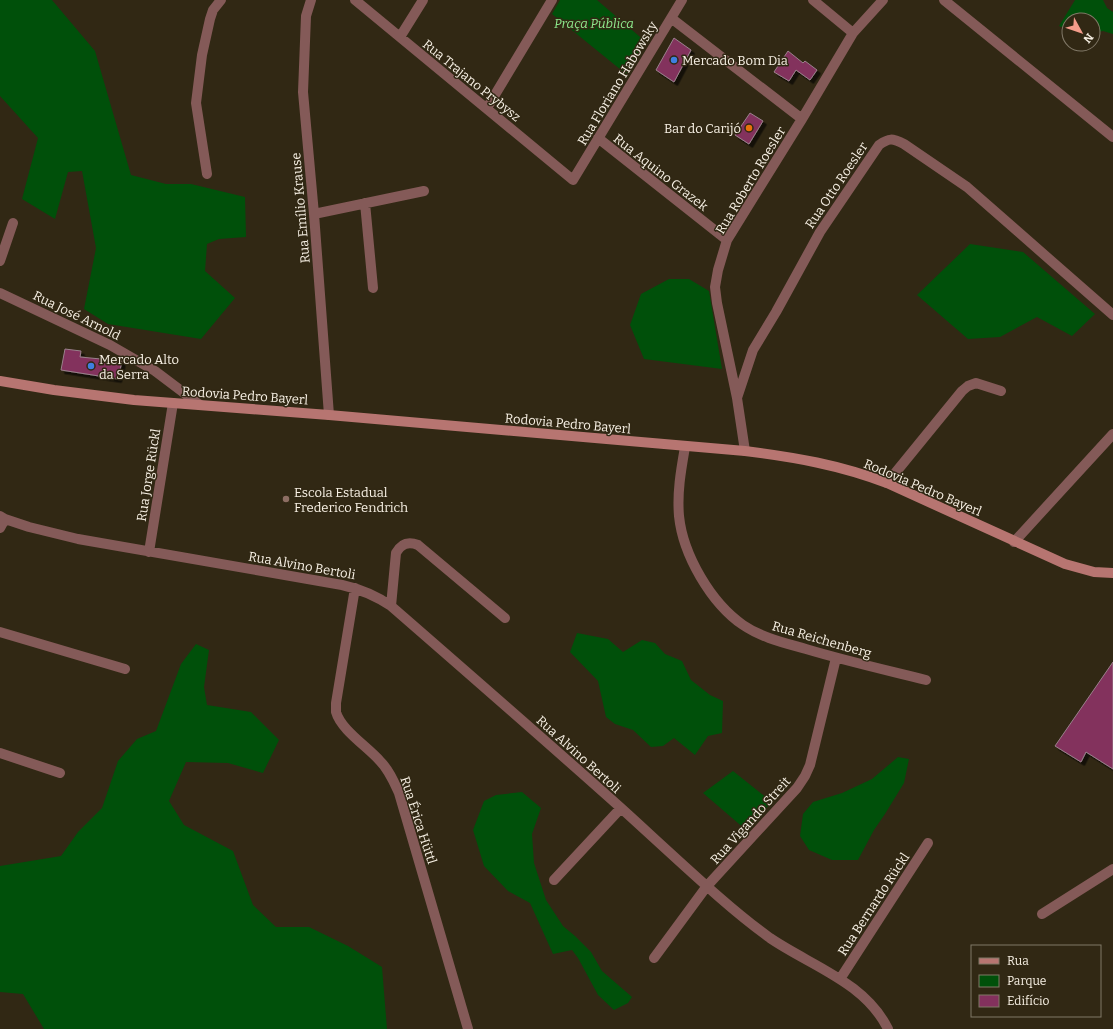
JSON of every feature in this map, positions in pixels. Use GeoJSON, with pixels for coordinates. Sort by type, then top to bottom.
{"type":"FeatureCollection","features":[{"type":"Feature","properties":{"kind":"main road","name":"Rodovia Pedro Bayerl"},"geometry":{"type":"LineString","coordinates":[[0,381],[90,396],[745,451],[809,460],[869,476],[887,483],[1051,559],[1075,568],[1094,572],[1113,573]]}},
{"type":"Feature","properties":{"kind":"street"},"geometry":{"type":"LineString","coordinates":[[207,174],[196,104],[202,55],[210,18],[213,10],[221,0]]}},
{"type":"Feature","properties":{"kind":"street","name":"Rua Emílio Krause"},"geometry":{"type":"LineString","coordinates":[[311,0],[306,16],[303,76],[304,107],[314,214],[329,415]]}},
{"type":"Feature","properties":{"kind":"street","name":"Rua Trajano Prybysz"},"geometry":{"type":"LineString","coordinates":[[355,0],[573,180]]}},
{"type":"Feature","properties":{"kind":"street"},"geometry":{"type":"LineString","coordinates":[[400,37],[423,0]]}},
{"type":"Feature","properties":{"kind":"street"},"geometry":{"type":"LineString","coordinates":[[487,108],[552,0]]}},
{"type":"Feature","properties":{"kind":"street","name":"Rua Floriano Habowsky"},"geometry":{"type":"LineString","coordinates":[[573,180],[682,0]]}},
{"type":"Feature","properties":{"kind":"street"},"geometry":{"type":"LineString","coordinates":[[813,0],[853,33]]}},
{"type":"Feature","properties":{"kind":"street","name":"Rua Roberto Roesler"},"geometry":{"type":"LineString","coordinates":[[745,451],[737,398],[715,287],[718,270],[727,240],[802,120],[853,33],[883,0]]}},
{"type":"Feature","properties":{"kind":"street"},"geometry":{"type":"LineString","coordinates":[[944,0],[1113,136]]}},
{"type":"Feature","properties":{"kind":"street"},"geometry":{"type":"LineString","coordinates":[[671,18],[802,120]]}},
{"type":"Feature","properties":{"kind":"street","name":"Rua Aquino Grazek"},"geometry":{"type":"LineString","coordinates":[[598,138],[727,240]]}},
{"type":"Feature","properties":{"kind":"street","name":"Rua Otto Roesler"},"geometry":{"type":"LineString","coordinates":[[737,398],[753,350],[776,312],[820,232],[879,145],[886,140],[894,139],[904,144],[967,187],[1113,315]]}},
{"type":"Feature","properties":{"kind":"street"},"geometry":{"type":"LineString","coordinates":[[314,214],[424,191]]}},
{"type":"Feature","properties":{"kind":"street"},"geometry":{"type":"LineString","coordinates":[[365,203],[373,288]]}},
{"type":"Feature","properties":{"kind":"street"},"geometry":{"type":"LineString","coordinates":[[0,261],[13,223]]}},
{"type":"Feature","properties":{"kind":"street","name":"Rua José Arnold"},"geometry":{"type":"LineString","coordinates":[[0,293],[110,345],[155,371],[200,405]]}},
{"type":"Feature","properties":{"kind":"street"},"geometry":{"type":"LineString","coordinates":[[887,483],[962,391],[968,386],[976,383],[1001,391]]}},
{"type":"Feature","properties":{"kind":"street","name":"Rua Jorge Rückl"},"geometry":{"type":"LineString","coordinates":[[149,552],[174,403]]}},
{"type":"Feature","properties":{"kind":"street"},"geometry":{"type":"LineString","coordinates":[[1014,542],[1113,434]]}},
{"type":"Feature","properties":{"kind":"street","name":"Rua Reichenberg"},"geometry":{"type":"LineString","coordinates":[[685,447],[679,484],[679,516],[686,549],[704,584],[730,615],[744,626],[770,639],[836,658],[926,680]]}},
{"type":"Feature","properties":{"kind":"street","name":"Rua Alvino Bertoli"},"geometry":{"type":"LineString","coordinates":[[2,521],[60,535],[355,588],[368,592],[391,606],[752,925],[771,939],[840,979],[868,1001],[878,1012],[888,1029]]}},
{"type":"Feature","properties":{"kind":"street"},"geometry":{"type":"LineString","coordinates":[[391,606],[396,553],[399,548],[411,542],[418,545],[506,618]]}},
{"type":"Feature","properties":{"kind":"street","name":"Rua Érica Hüttl"},"geometry":{"type":"LineString","coordinates":[[355,588],[336,703],[336,712],[340,721],[346,728],[380,761],[390,773],[399,793],[468,1029]]}},
{"type":"Feature","properties":{"kind":"street"},"geometry":{"type":"LineString","coordinates":[[0,632],[124,669]]}},
{"type":"Feature","properties":{"kind":"street","name":"Rua Vigando Streit"},"geometry":{"type":"LineString","coordinates":[[654,958],[707,886],[797,788],[805,776],[810,765],[836,658]]}},
{"type":"Feature","properties":{"kind":"street"},"geometry":{"type":"LineString","coordinates":[[0,753],[60,773]]}},
{"type":"Feature","properties":{"kind":"street"},"geometry":{"type":"LineString","coordinates":[[554,880],[620,808]]}},
{"type":"Feature","properties":{"kind":"street","name":"Rua Bernardo Rückl"},"geometry":{"type":"LineString","coordinates":[[840,979],[928,843]]}},
{"type":"Feature","properties":{"kind":"street"},"geometry":{"type":"LineString","coordinates":[[1042,914],[1113,869]]}},
{"type":"Feature","properties":{"kind":"green space"},"geometry":{"type":"Polygon","coordinates":[[[0,0],[52,0],[95,51],[131,175],[166,184],[191,184],[245,197],[246,237],[219,239],[207,244],[205,271],[235,298],[201,339],[108,324],[84,309],[96,248],[82,171],[68,172],[55,219],[22,199],[38,138],[0,96],[0,0]]]}},
{"type":"Feature","properties":{"kind":"green space","name":"Praça Pública"},"geometry":{"type":"Polygon","coordinates":[[[560,0],[597,0],[646,42],[626,74],[552,14],[560,0]]]}},
{"type":"Feature","properties":{"kind":"green space"},"geometry":{"type":"Polygon","coordinates":[[[1075,0],[1103,0],[1107,8],[1113,12],[1113,34],[1101,31],[1101,12],[1068,12],[1075,0]]]}},
{"type":"Feature","properties":{"kind":"green space"},"geometry":{"type":"Polygon","coordinates":[[[970,244],[1023,252],[1095,314],[1072,336],[1037,317],[1000,337],[968,339],[917,295],[970,244]]]}},
{"type":"Feature","properties":{"kind":"green space"},"geometry":{"type":"Polygon","coordinates":[[[669,279],[689,279],[709,291],[722,369],[644,359],[630,325],[641,294],[669,279]]]}},
{"type":"Feature","properties":{"kind":"green space"},"geometry":{"type":"Polygon","coordinates":[[[577,633],[608,639],[623,652],[642,640],[655,643],[665,654],[682,661],[691,680],[710,695],[723,701],[722,733],[708,736],[695,755],[674,738],[663,746],[651,747],[633,730],[615,724],[606,717],[598,681],[570,652],[577,633]]]}},
{"type":"Feature","properties":{"kind":"green space"},"geometry":{"type":"Polygon","coordinates":[[[196,644],[209,650],[204,687],[207,705],[251,712],[279,740],[263,773],[228,763],[186,762],[169,801],[184,825],[233,851],[253,905],[276,927],[309,927],[348,946],[382,967],[387,1029],[44,1029],[23,994],[0,992],[0,866],[61,856],[78,832],[102,808],[118,761],[137,739],[156,731],[181,664],[196,644]]]}},
{"type":"Feature","properties":{"kind":"green space"},"geometry":{"type":"Polygon","coordinates":[[[898,757],[909,759],[904,783],[874,830],[858,860],[832,860],[809,850],[800,836],[803,814],[813,802],[842,793],[872,779],[898,757]]]}},
{"type":"Feature","properties":{"kind":"green space"},"geometry":{"type":"Polygon","coordinates":[[[733,771],[772,802],[746,830],[703,793],[733,771]]]}},
{"type":"Feature","properties":{"kind":"green space"},"geometry":{"type":"Polygon","coordinates":[[[522,792],[541,808],[532,834],[534,863],[546,900],[563,926],[591,952],[602,971],[632,997],[628,1003],[614,1010],[598,995],[572,950],[553,954],[530,903],[508,891],[484,866],[473,830],[484,801],[496,795],[522,792]]]}},
{"type":"Feature","properties":{"kind":"building","name":"Mercado Bom Dia"},"geometry":{"type":"Polygon","coordinates":[[[674,38],[691,50],[674,82],[656,70],[674,38]]]}},
{"type":"Feature","properties":{"kind":"building"},"geometry":{"type":"Polygon","coordinates":[[[788,51],[803,63],[805,61],[817,70],[810,80],[796,70],[789,81],[774,72],[788,51]]]}},
{"type":"Feature","properties":{"kind":"building","name":"Bar do Carijó"},"geometry":{"type":"Polygon","coordinates":[[[750,113],[763,121],[749,144],[735,135],[750,113]]]}},
{"type":"Feature","properties":{"kind":"building","name":"Mercado Alto da Serra"},"geometry":{"type":"Polygon","coordinates":[[[65,349],[81,351],[80,357],[122,361],[118,379],[61,370],[65,349]]]}},
{"type":"Feature","properties":{"kind":"building"},"geometry":{"type":"Polygon","coordinates":[[[1113,662],[1113,769],[1086,752],[1081,762],[1055,746],[1113,662]]]}},
{"type":"Feature","properties":{"kind":"place","name":"Mercado Bom Dia"},"geometry":{"type":"Point","coordinates":[674,60]}},
{"type":"Feature","properties":{"kind":"place","name":"Bar do Carijó"},"geometry":{"type":"Point","coordinates":[749,128]}},
{"type":"Feature","properties":{"kind":"place","name":"Mercado Alto da Serra"},"geometry":{"type":"Point","coordinates":[91,366]}},
{"type":"Feature","properties":{"kind":"place","name":"Escola Estadual Frederico Fendrich"},"geometry":{"type":"Point","coordinates":[286,499]}}]}
